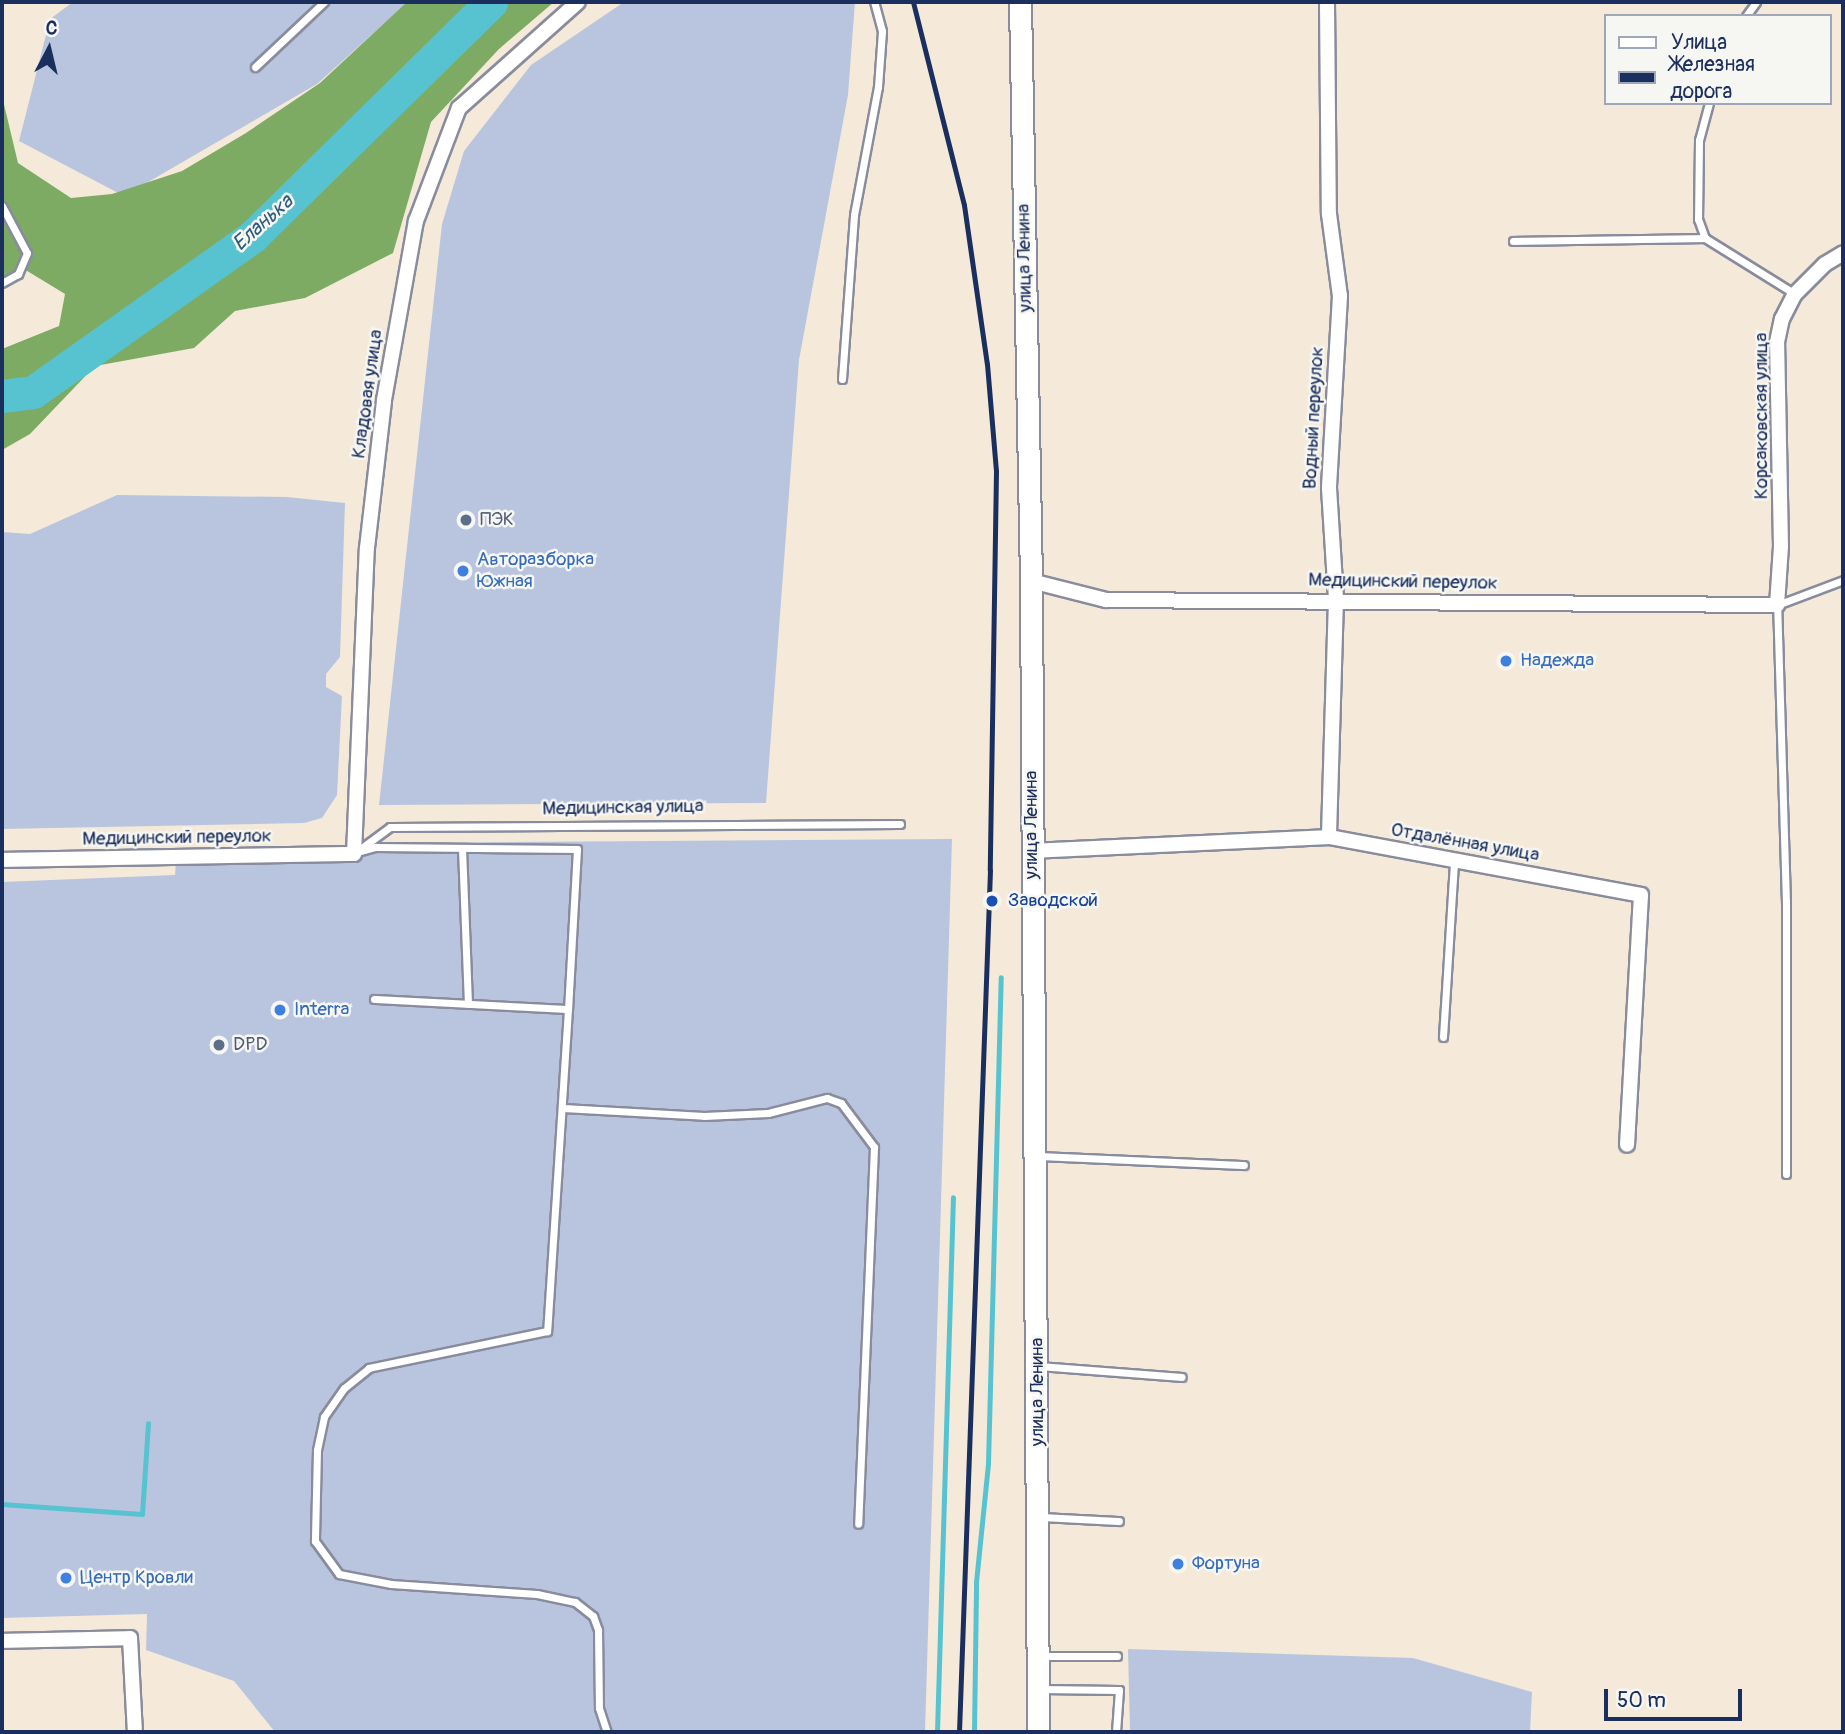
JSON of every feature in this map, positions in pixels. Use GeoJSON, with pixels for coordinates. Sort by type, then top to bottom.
{"type":"FeatureCollection","features":[{"type":"Feature","properties":{"kind":"main road","name":"улица Ленина"},"geometry":{"type":"LineString","coordinates":[[1020,2],[1031,581],[1040,1656],[1038,1732]]}},
{"type":"Feature","properties":{"kind":"street","name":"Кладовая улица"},"geometry":{"type":"LineString","coordinates":[[354,854],[367,548],[384,400],[416,221],[459,108],[578,2]]}},
{"type":"Feature","properties":{"kind":"street","name":"Водный переулок"},"geometry":{"type":"LineString","coordinates":[[1327,2],[1329,214],[1340,296],[1329,488],[1336,600],[1329,837]]}},
{"type":"Feature","properties":{"kind":"street","name":"Корсаковская улица"},"geometry":{"type":"LineString","coordinates":[[1777,605],[1781,547],[1777,342],[1782,319],[1796,294],[1825,264],[1843,253]]}},
{"type":"Feature","properties":{"kind":"street","name":"Медицинский переулок"},"geometry":{"type":"LineString","coordinates":[[1031,581],[1106,600],[1777,605]]}},
{"type":"Feature","properties":{"kind":"street","name":"Отдалённая улица"},"geometry":{"type":"LineString","coordinates":[[1032,851],[1329,837],[1641,895],[1627,1145]]}},
{"type":"Feature","properties":{"kind":"street","name":"Медицинский переулок"},"geometry":{"type":"LineString","coordinates":[[2,860],[354,854]]}},
{"type":"Feature","properties":{"kind":"street"},"geometry":{"type":"LineString","coordinates":[[2,1641],[130,1638],[135,1732]]}},
{"type":"Feature","properties":{"kind":"lane"},"geometry":{"type":"LineString","coordinates":[[255,67],[324,2]]}},
{"type":"Feature","properties":{"kind":"lane"},"geometry":{"type":"LineString","coordinates":[[842,379],[854,215],[878,87],[882,31],[874,2]]}},
{"type":"Feature","properties":{"kind":"lane"},"geometry":{"type":"LineString","coordinates":[[1705,238],[1698,219],[1699,140],[1708,105]]}},
{"type":"Feature","properties":{"kind":"lane"},"geometry":{"type":"LineString","coordinates":[[2,206],[27,253],[18,274],[2,283]]}},
{"type":"Feature","properties":{"kind":"lane"},"geometry":{"type":"LineString","coordinates":[[1513,241],[1705,238],[1796,294]]}},
{"type":"Feature","properties":{"kind":"lane"},"geometry":{"type":"LineString","coordinates":[[1786,1174],[1786,903],[1777,605],[1843,580]]}},
{"type":"Feature","properties":{"kind":"lane","name":"Медицинская улица"},"geometry":{"type":"LineString","coordinates":[[354,854],[390,827],[900,824]]}},
{"type":"Feature","properties":{"kind":"lane"},"geometry":{"type":"LineString","coordinates":[[354,854],[375,847],[578,849],[547,1331],[369,1368],[344,1388],[324,1417],[317,1450],[315,1541],[339,1574],[391,1584],[537,1594],[575,1602],[593,1616],[598,1630],[599,1708],[607,1732]]}},
{"type":"Feature","properties":{"kind":"lane"},"geometry":{"type":"LineString","coordinates":[[462,848],[468,1004]]}},
{"type":"Feature","properties":{"kind":"lane"},"geometry":{"type":"LineString","coordinates":[[1443,1037],[1454,860]]}},
{"type":"Feature","properties":{"kind":"lane"},"geometry":{"type":"LineString","coordinates":[[374,999],[568,1009]]}},
{"type":"Feature","properties":{"kind":"lane"},"geometry":{"type":"LineString","coordinates":[[562,1108],[704,1116],[768,1113],[827,1098],[841,1103],[874,1147],[858,1524]]}},
{"type":"Feature","properties":{"kind":"lane"},"geometry":{"type":"LineString","coordinates":[[1036,1156],[1244,1165]]}},
{"type":"Feature","properties":{"kind":"lane"},"geometry":{"type":"LineString","coordinates":[[1038,1366],[1182,1377]]}},
{"type":"Feature","properties":{"kind":"lane"},"geometry":{"type":"LineString","coordinates":[[1039,1517],[1119,1521]]}},
{"type":"Feature","properties":{"kind":"lane"},"geometry":{"type":"LineString","coordinates":[[1040,1656],[1117,1656]]}},
{"type":"Feature","properties":{"kind":"lane"},"geometry":{"type":"LineString","coordinates":[[1039,1689],[1119,1690],[1116,1732]]}},
{"type":"Feature","properties":{"kind":"shaded area"},"geometry":{"type":"Polygon","coordinates":[[[73,2],[408,2],[317,84],[124,196],[19,141],[50,19],[73,2]]]}},
{"type":"Feature","properties":{"kind":"shaded area"},"geometry":{"type":"Polygon","coordinates":[[[624,2],[855,2],[848,95],[799,360],[766,803],[379,805],[442,224],[464,151],[531,65],[624,2]]]}},
{"type":"Feature","properties":{"kind":"shaded area"},"geometry":{"type":"Polygon","coordinates":[[[117,495],[287,497],[345,503],[340,657],[326,674],[326,687],[342,696],[337,795],[322,818],[304,823],[2,829],[2,532],[30,534],[117,495]]]}},
{"type":"Feature","properties":{"kind":"shaded area"},"geometry":{"type":"Polygon","coordinates":[[[952,839],[925,1732],[275,1732],[234,1681],[146,1650],[147,1614],[2,1618],[2,882],[175,875],[176,860],[327,864],[357,843],[952,839]]]}},
{"type":"Feature","properties":{"kind":"shaded area"},"geometry":{"type":"Polygon","coordinates":[[[1128,1649],[1413,1658],[1532,1692],[1530,1732],[1130,1732],[1128,1649]]]}},
{"type":"Feature","properties":{"kind":"green space"},"geometry":{"type":"Polygon","coordinates":[[[407,2],[554,2],[499,49],[431,122],[393,253],[305,298],[235,311],[194,348],[95,366],[30,434],[2,450],[2,349],[59,326],[65,294],[24,269],[2,278],[2,96],[18,163],[71,198],[112,194],[182,171],[246,133],[320,83],[407,2]]]}},
{"type":"Feature","properties":{"kind":"waterway","name":"Еланька"},"geometry":{"type":"LineString","coordinates":[[2,396],[33,392],[253,236],[491,2]]}},
{"type":"Feature","properties":{"kind":"waterway"},"geometry":{"type":"LineString","coordinates":[[974,1732],[976,1582],[988,1464],[1001,977]]}},
{"type":"Feature","properties":{"kind":"waterway"},"geometry":{"type":"LineString","coordinates":[[937,1732],[953,1197]]}},
{"type":"Feature","properties":{"kind":"waterway"},"geometry":{"type":"LineString","coordinates":[[2,1504],[142,1514],[148,1423]]}},
{"type":"Feature","properties":{"kind":"railway"},"geometry":{"type":"LineString","coordinates":[[913,2],[964,205],[987,364],[996,471],[990,870],[959,1732]]}},
{"type":"Feature","properties":{"kind":"place","name":"ПЭК"},"geometry":{"type":"Point","coordinates":[466,520]}},
{"type":"Feature","properties":{"kind":"place","name":"Авторазборка Южная"},"geometry":{"type":"Point","coordinates":[463,571]}},
{"type":"Feature","properties":{"kind":"place","name":"Надежда"},"geometry":{"type":"Point","coordinates":[1506,661]}},
{"type":"Feature","properties":{"kind":"place","name":"Заводской"},"geometry":{"type":"Point","coordinates":[992,901]}},
{"type":"Feature","properties":{"kind":"place","name":"Interra"},"geometry":{"type":"Point","coordinates":[280,1010]}},
{"type":"Feature","properties":{"kind":"place","name":"DPD"},"geometry":{"type":"Point","coordinates":[219,1045]}},
{"type":"Feature","properties":{"kind":"place","name":"Фортуна"},"geometry":{"type":"Point","coordinates":[1178,1564]}},
{"type":"Feature","properties":{"kind":"place","name":"Центр Кровли"},"geometry":{"type":"Point","coordinates":[66,1578]}}]}
